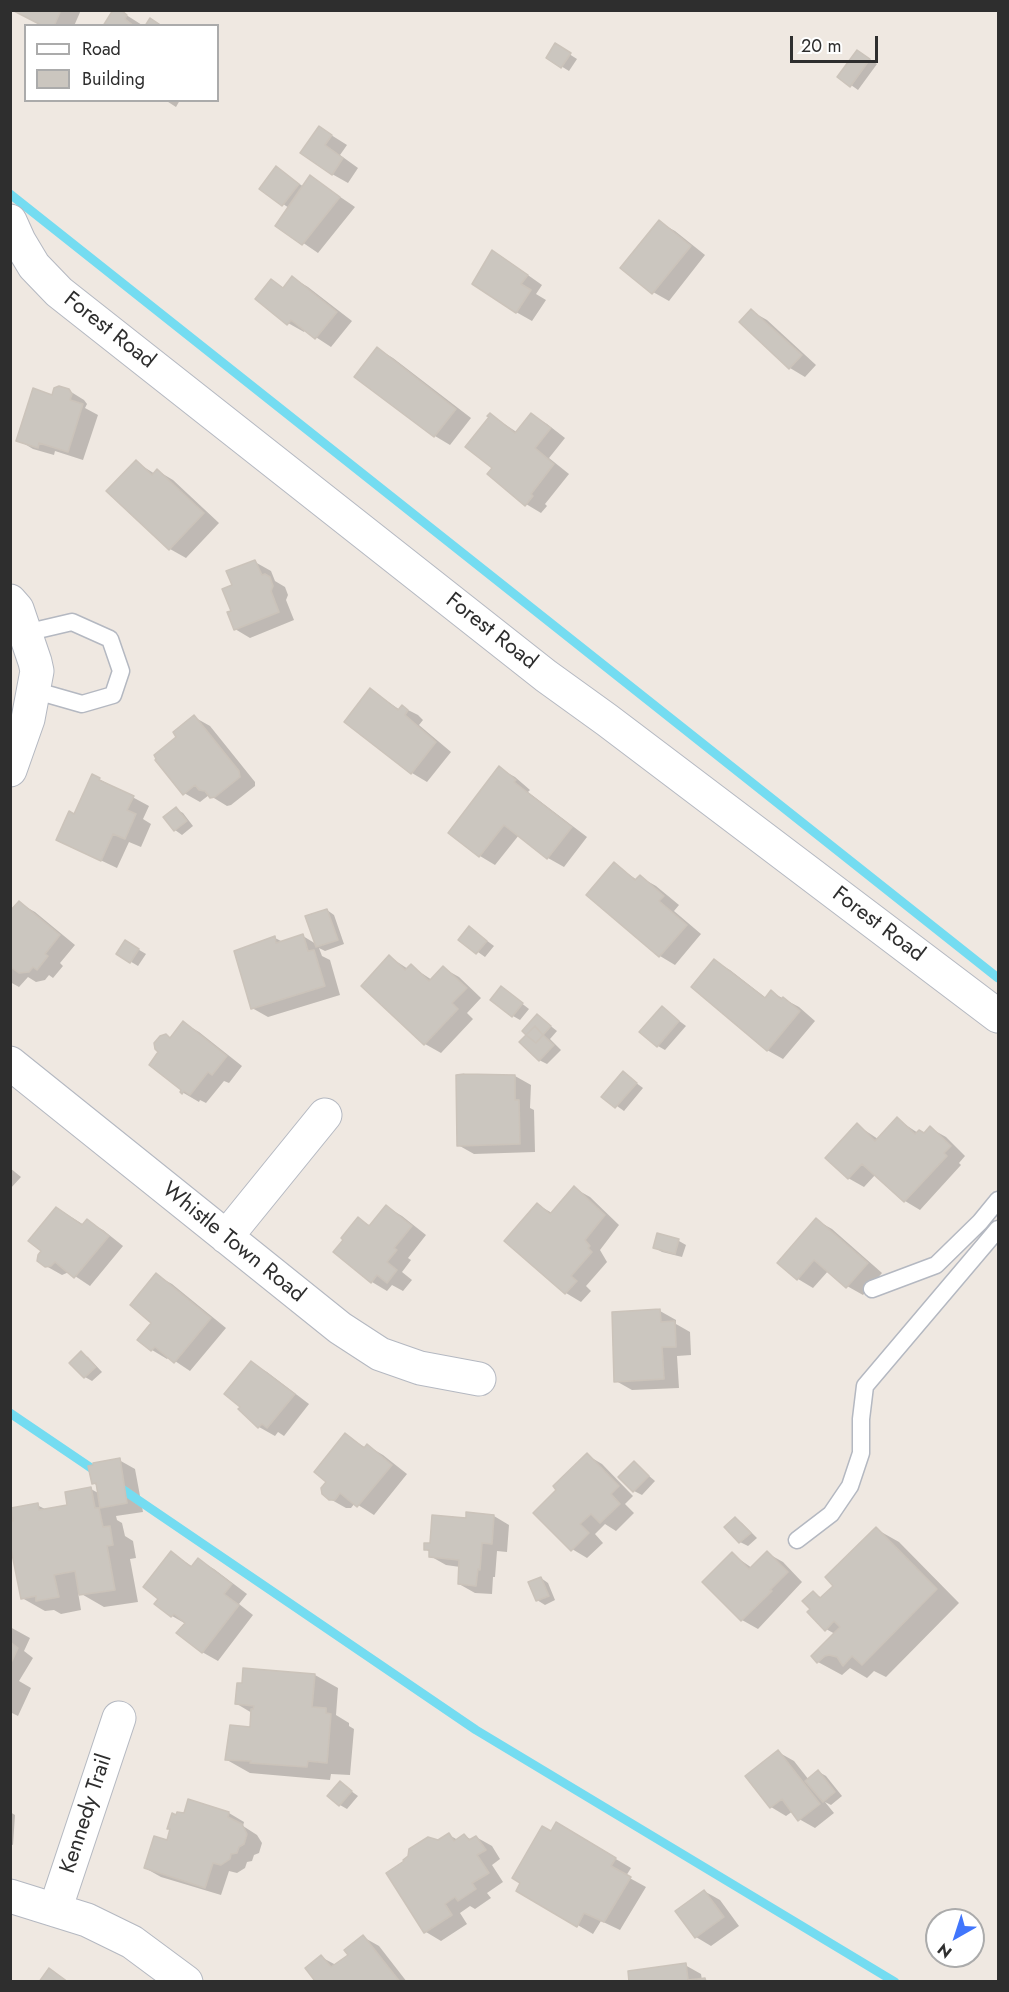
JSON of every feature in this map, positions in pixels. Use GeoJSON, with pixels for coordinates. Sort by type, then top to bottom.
{"type":"FeatureCollection","features":[{"type":"Feature","properties":{"kind":"street","name":"Forest Road"},"geometry":{"type":"LineString","coordinates":[[10,221],[34,266],[59,292],[546,676],[608,720],[999,1016]]}},
{"type":"Feature","properties":{"kind":"street"},"geometry":{"type":"LineString","coordinates":[[10,601],[16,609],[25,633],[36,671],[28,719],[10,770]]}},
{"type":"Feature","properties":{"kind":"street","name":"Whistle Town Road"},"geometry":{"type":"LineString","coordinates":[[10,1063],[340,1328],[380,1354],[420,1368],[479,1379]]}},
{"type":"Feature","properties":{"kind":"street"},"geometry":{"type":"LineString","coordinates":[[226,1237],[325,1115]]}},
{"type":"Feature","properties":{"kind":"street","name":"Kennedy Trail"},"geometry":{"type":"LineString","coordinates":[[55,1910],[118,1718]]}},
{"type":"Feature","properties":{"kind":"street"},"geometry":{"type":"LineString","coordinates":[[10,1896],[87,1920],[132,1942],[186,1982]]}},
{"type":"Feature","properties":{"kind":"lane"},"geometry":{"type":"LineString","coordinates":[[25,633],[72,622],[110,639],[121,671],[113,695],[82,704],[33,690]]}},
{"type":"Feature","properties":{"kind":"lane"},"geometry":{"type":"LineString","coordinates":[[872,1289],[936,1265],[999,1200]]}},
{"type":"Feature","properties":{"kind":"lane"},"geometry":{"type":"LineString","coordinates":[[797,1540],[831,1514],[850,1486],[861,1453],[861,1419],[865,1386],[999,1229]]}},
{"type":"Feature","properties":{"kind":"building"},"geometry":{"type":"Polygon","coordinates":[[[12,10],[61,10],[55,24],[39,24],[12,10]]]}},
{"type":"Feature","properties":{"kind":"building"},"geometry":{"type":"Polygon","coordinates":[[[113,10],[121,10],[127,15],[125,19],[131,24],[104,24],[113,10]]]}},
{"type":"Feature","properties":{"kind":"building"},"geometry":{"type":"Polygon","coordinates":[[[150,18],[159,24],[146,24],[150,18]]]}},
{"type":"Feature","properties":{"kind":"building"},"geometry":{"type":"Polygon","coordinates":[[[555,43],[571,53],[561,68],[546,58],[555,43]]]}},
{"type":"Feature","properties":{"kind":"building"},"geometry":{"type":"Polygon","coordinates":[[[857,50],[870,59],[850,87],[837,77],[857,50]]]}},
{"type":"Feature","properties":{"kind":"building"},"geometry":{"type":"Polygon","coordinates":[[[319,126],[332,135],[325,145],[343,158],[332,175],[300,153],[319,126]]]}},
{"type":"Feature","properties":{"kind":"building"},"geometry":{"type":"Polygon","coordinates":[[[276,166],[299,184],[282,206],[259,189],[276,166]]]}},
{"type":"Feature","properties":{"kind":"building"},"geometry":{"type":"Polygon","coordinates":[[[310,175],[340,197],[302,245],[275,226],[310,175]]]}},
{"type":"Feature","properties":{"kind":"building"},"geometry":{"type":"Polygon","coordinates":[[[659,220],[691,246],[652,294],[620,268],[659,220]]]}},
{"type":"Feature","properties":{"kind":"building"},"geometry":{"type":"Polygon","coordinates":[[[492,250],[528,275],[521,284],[531,290],[516,313],[472,284],[492,250]]]}},
{"type":"Feature","properties":{"kind":"building"},"geometry":{"type":"Polygon","coordinates":[[[292,276],[337,312],[315,339],[291,320],[287,325],[255,299],[271,279],[283,288],[292,276]]]}},
{"type":"Feature","properties":{"kind":"building"},"geometry":{"type":"Polygon","coordinates":[[[751,309],[802,355],[789,369],[739,322],[751,309]]]}},
{"type":"Feature","properties":{"kind":"building"},"geometry":{"type":"Polygon","coordinates":[[[377,347],[456,409],[434,437],[354,377],[377,347]]]}},
{"type":"Feature","properties":{"kind":"building"},"geometry":{"type":"Polygon","coordinates":[[[59,386],[69,389],[72,394],[70,400],[83,404],[68,452],[39,443],[38,448],[16,441],[33,388],[52,395],[54,388],[59,386]]]}},
{"type":"Feature","properties":{"kind":"building"},"geometry":{"type":"Polygon","coordinates":[[[490,413],[515,433],[531,413],[551,428],[535,448],[554,464],[531,494],[533,496],[525,506],[487,474],[492,468],[465,447],[490,413]]]}},
{"type":"Feature","properties":{"kind":"building"},"geometry":{"type":"Polygon","coordinates":[[[136,460],[152,475],[157,469],[204,513],[169,550],[106,491],[136,460]]]}},
{"type":"Feature","properties":{"kind":"building"},"geometry":{"type":"Polygon","coordinates":[[[255,560],[262,575],[270,577],[273,586],[271,591],[279,612],[234,630],[227,612],[231,611],[222,589],[232,585],[226,571],[255,560]]]}},
{"type":"Feature","properties":{"kind":"building"},"geometry":{"type":"Polygon","coordinates":[[[370,688],[398,710],[402,705],[408,710],[405,715],[436,742],[411,774],[344,722],[370,688]]]}},
{"type":"Feature","properties":{"kind":"building"},"geometry":{"type":"Polygon","coordinates":[[[194,715],[239,771],[240,777],[215,797],[210,798],[205,791],[199,790],[195,785],[183,795],[155,760],[154,755],[176,737],[173,732],[194,715]]]}},
{"type":"Feature","properties":{"kind":"building"},"geometry":{"type":"Polygon","coordinates":[[[499,766],[516,780],[514,782],[572,827],[547,859],[504,825],[479,857],[448,833],[499,766]]]}},
{"type":"Feature","properties":{"kind":"building"},"geometry":{"type":"Polygon","coordinates":[[[92,774],[100,778],[99,780],[134,796],[127,810],[136,814],[125,839],[113,834],[101,861],[56,840],[69,811],[74,814],[92,774]]]}},
{"type":"Feature","properties":{"kind":"building"},"geometry":{"type":"Polygon","coordinates":[[[176,807],[187,821],[174,831],[163,817],[176,807]]]}},
{"type":"Feature","properties":{"kind":"building"},"geometry":{"type":"Polygon","coordinates":[[[614,862],[635,880],[640,875],[664,896],[659,901],[687,925],[659,957],[586,895],[614,862]]]}},
{"type":"Feature","properties":{"kind":"building"},"geometry":{"type":"Polygon","coordinates":[[[19,901],[60,935],[45,954],[48,956],[37,970],[33,967],[29,972],[19,973],[12,968],[10,970],[10,911],[19,901]]]}},
{"type":"Feature","properties":{"kind":"building"},"geometry":{"type":"Polygon","coordinates":[[[327,909],[338,940],[316,947],[305,916],[327,909]]]}},
{"type":"Feature","properties":{"kind":"building"},"geometry":{"type":"Polygon","coordinates":[[[469,926],[487,941],[476,954],[458,940],[469,926]]]}},
{"type":"Feature","properties":{"kind":"building"},"geometry":{"type":"Polygon","coordinates":[[[303,934],[308,951],[314,950],[325,986],[251,1009],[234,951],[275,936],[276,943],[303,934]]]}},
{"type":"Feature","properties":{"kind":"building"},"geometry":{"type":"Polygon","coordinates":[[[125,940],[139,949],[130,963],[116,954],[125,940]]]}},
{"type":"Feature","properties":{"kind":"building"},"geometry":{"type":"Polygon","coordinates":[[[389,955],[405,970],[411,964],[429,981],[443,966],[467,988],[452,1003],[458,1009],[424,1045],[361,986],[389,955]]]}},
{"type":"Feature","properties":{"kind":"building"},"geometry":{"type":"Polygon","coordinates":[[[714,959],[765,998],[771,990],[800,1011],[767,1051],[691,987],[714,959]]]}},
{"type":"Feature","properties":{"kind":"building"},"geometry":{"type":"Polygon","coordinates":[[[501,986],[523,1003],[512,1017],[490,1000],[501,986]]]}},
{"type":"Feature","properties":{"kind":"building"},"geometry":{"type":"Polygon","coordinates":[[[662,1006],[679,1021],[657,1047],[639,1032],[662,1006]]]}},
{"type":"Feature","properties":{"kind":"building"},"geometry":{"type":"Polygon","coordinates":[[[537,1014],[551,1026],[543,1035],[535,1026],[526,1035],[522,1031],[537,1014]]]}},
{"type":"Feature","properties":{"kind":"building"},"geometry":{"type":"Polygon","coordinates":[[[183,1021],[227,1056],[212,1075],[208,1072],[190,1095],[184,1091],[182,1094],[181,1090],[149,1065],[158,1052],[154,1043],[160,1036],[166,1034],[170,1038],[183,1021]]]}},
{"type":"Feature","properties":{"kind":"building"},"geometry":{"type":"Polygon","coordinates":[[[535,1026],[543,1035],[536,1043],[526,1035],[535,1026]]]}},
{"type":"Feature","properties":{"kind":"building"},"geometry":{"type":"Polygon","coordinates":[[[526,1035],[536,1043],[543,1035],[554,1045],[539,1061],[519,1042],[526,1035]]]}},
{"type":"Feature","properties":{"kind":"building"},"geometry":{"type":"Polygon","coordinates":[[[623,1071],[637,1083],[615,1108],[601,1097],[623,1071]]]}},
{"type":"Feature","properties":{"kind":"building"},"geometry":{"type":"Polygon","coordinates":[[[456,1075],[515,1075],[515,1100],[519,1100],[520,1144],[457,1146],[456,1075]]]}},
{"type":"Feature","properties":{"kind":"building"},"geometry":{"type":"Polygon","coordinates":[[[897,1117],[915,1134],[919,1130],[924,1133],[930,1126],[951,1146],[944,1153],[947,1156],[904,1202],[862,1164],[848,1179],[825,1158],[857,1123],[875,1141],[897,1117]]]}},
{"type":"Feature","properties":{"kind":"building"},"geometry":{"type":"Polygon","coordinates":[[[574,1186],[605,1215],[585,1240],[592,1252],[571,1276],[577,1281],[565,1294],[504,1241],[537,1203],[550,1214],[574,1186]]]}},
{"type":"Feature","properties":{"kind":"building"},"geometry":{"type":"Polygon","coordinates":[[[386,1205],[412,1226],[394,1248],[397,1250],[387,1262],[397,1270],[387,1283],[377,1275],[371,1283],[333,1252],[358,1217],[369,1226],[386,1205]]]}},
{"type":"Feature","properties":{"kind":"building"},"geometry":{"type":"Polygon","coordinates":[[[56,1207],[82,1225],[87,1219],[109,1236],[74,1278],[55,1262],[45,1267],[37,1261],[41,1251],[28,1241],[56,1207]]]}},
{"type":"Feature","properties":{"kind":"building"},"geometry":{"type":"Polygon","coordinates":[[[816,1218],[868,1263],[846,1288],[814,1260],[797,1280],[777,1263],[816,1218]]]}},
{"type":"Feature","properties":{"kind":"building"},"geometry":{"type":"Polygon","coordinates":[[[657,1233],[679,1239],[675,1254],[653,1248],[657,1233]]]}},
{"type":"Feature","properties":{"kind":"building"},"geometry":{"type":"Polygon","coordinates":[[[156,1273],[211,1318],[174,1363],[155,1347],[151,1351],[137,1340],[151,1323],[130,1305],[156,1273]]]}},
{"type":"Feature","properties":{"kind":"building"},"geometry":{"type":"Polygon","coordinates":[[[660,1309],[661,1322],[675,1321],[676,1347],[662,1347],[664,1379],[614,1382],[612,1312],[660,1309]]]}},
{"type":"Feature","properties":{"kind":"building"},"geometry":{"type":"Polygon","coordinates":[[[81,1351],[96,1367],[84,1378],[69,1363],[81,1351]]]}},
{"type":"Feature","properties":{"kind":"building"},"geometry":{"type":"Polygon","coordinates":[[[251,1361],[295,1394],[267,1428],[262,1424],[258,1428],[238,1409],[240,1407],[224,1394],[251,1361]]]}},
{"type":"Feature","properties":{"kind":"building"},"geometry":{"type":"Polygon","coordinates":[[[345,1433],[364,1448],[367,1444],[392,1465],[357,1507],[340,1493],[335,1500],[329,1500],[322,1494],[321,1488],[326,1482],[314,1472],[345,1433]]]}},
{"type":"Feature","properties":{"kind":"building"},"geometry":{"type":"Polygon","coordinates":[[[587,1453],[619,1486],[611,1494],[620,1504],[600,1523],[591,1514],[580,1524],[589,1533],[571,1551],[533,1513],[556,1490],[553,1486],[587,1453]]]}},
{"type":"Feature","properties":{"kind":"building"},"geometry":{"type":"Polygon","coordinates":[[[120,1458],[127,1503],[100,1508],[96,1483],[92,1484],[88,1466],[120,1458]]]}},
{"type":"Feature","properties":{"kind":"building"},"geometry":{"type":"Polygon","coordinates":[[[634,1461],[649,1476],[633,1492],[618,1477],[634,1461]]]}},
{"type":"Feature","properties":{"kind":"building"},"geometry":{"type":"Polygon","coordinates":[[[91,1487],[95,1508],[99,1508],[103,1527],[110,1526],[113,1545],[107,1546],[115,1590],[79,1595],[75,1571],[54,1575],[59,1597],[36,1601],[36,1596],[21,1599],[10,1544],[10,1521],[13,1521],[11,1508],[38,1503],[39,1510],[67,1505],[65,1492],[91,1487]]]}},
{"type":"Feature","properties":{"kind":"building"},"geometry":{"type":"Polygon","coordinates":[[[466,1512],[494,1515],[492,1544],[482,1543],[476,1586],[458,1584],[459,1560],[429,1557],[429,1550],[424,1550],[424,1543],[430,1543],[432,1515],[466,1518],[466,1512]]]}},
{"type":"Feature","properties":{"kind":"building"},"geometry":{"type":"Polygon","coordinates":[[[735,1517],[751,1533],[739,1543],[724,1527],[735,1517]]]}},
{"type":"Feature","properties":{"kind":"building"},"geometry":{"type":"Polygon","coordinates":[[[876,1527],[937,1589],[862,1665],[852,1656],[843,1666],[837,1657],[829,1655],[817,1663],[811,1656],[840,1627],[834,1621],[825,1631],[807,1612],[810,1609],[802,1601],[813,1591],[820,1598],[833,1586],[825,1577],[876,1527]]]}},
{"type":"Feature","properties":{"kind":"building"},"geometry":{"type":"Polygon","coordinates":[[[171,1551],[191,1567],[198,1558],[232,1584],[224,1594],[239,1605],[202,1653],[176,1633],[185,1623],[174,1614],[171,1617],[154,1604],[158,1599],[143,1587],[171,1551]]]}},
{"type":"Feature","properties":{"kind":"building"},"geometry":{"type":"Polygon","coordinates":[[[767,1551],[788,1572],[741,1621],[702,1582],[732,1552],[749,1569],[767,1551]]]}},
{"type":"Feature","properties":{"kind":"building"},"geometry":{"type":"Polygon","coordinates":[[[541,1577],[549,1596],[536,1601],[528,1582],[541,1577]]]}},
{"type":"Feature","properties":{"kind":"building"},"geometry":{"type":"Polygon","coordinates":[[[10,1642],[18,1648],[12,1661],[10,1661],[10,1642]]]}},
{"type":"Feature","properties":{"kind":"building"},"geometry":{"type":"Polygon","coordinates":[[[243,1668],[315,1674],[312,1707],[326,1708],[326,1713],[331,1714],[327,1763],[308,1761],[307,1767],[225,1760],[230,1725],[250,1727],[251,1709],[254,1706],[235,1704],[237,1683],[242,1683],[243,1668]]]}},
{"type":"Feature","properties":{"kind":"building"},"geometry":{"type":"Polygon","coordinates":[[[778,1750],[820,1804],[798,1821],[782,1799],[770,1808],[745,1776],[778,1750]]]}},
{"type":"Feature","properties":{"kind":"building"},"geometry":{"type":"Polygon","coordinates":[[[818,1770],[835,1792],[823,1802],[805,1781],[818,1770]]]}},
{"type":"Feature","properties":{"kind":"building"},"geometry":{"type":"Polygon","coordinates":[[[340,1781],[352,1791],[339,1806],[327,1796],[340,1781]]]}},
{"type":"Feature","properties":{"kind":"building"},"geometry":{"type":"Polygon","coordinates":[[[188,1799],[229,1812],[228,1817],[242,1824],[247,1834],[244,1844],[239,1847],[237,1853],[231,1854],[230,1859],[221,1865],[213,1863],[205,1888],[144,1868],[154,1836],[167,1840],[170,1829],[167,1829],[172,1813],[176,1815],[177,1812],[184,1813],[188,1799]]]}},
{"type":"Feature","properties":{"kind":"building"},"geometry":{"type":"Polygon","coordinates":[[[556,1822],[616,1858],[611,1866],[631,1877],[604,1922],[584,1913],[577,1927],[516,1891],[520,1883],[512,1878],[542,1826],[551,1831],[556,1822]]]}},
{"type":"Feature","properties":{"kind":"building"},"geometry":{"type":"Polygon","coordinates":[[[449,1833],[454,1841],[464,1834],[469,1840],[476,1836],[486,1850],[477,1855],[489,1873],[472,1883],[476,1889],[458,1901],[455,1897],[445,1904],[452,1915],[424,1933],[386,1873],[404,1861],[409,1849],[428,1837],[438,1840],[449,1833]]]}},
{"type":"Feature","properties":{"kind":"building"},"geometry":{"type":"Polygon","coordinates":[[[704,1890],[724,1917],[695,1938],[675,1911],[704,1890]]]}},
{"type":"Feature","properties":{"kind":"building"},"geometry":{"type":"Polygon","coordinates":[[[363,1935],[400,1982],[314,1982],[305,1968],[321,1955],[331,1967],[348,1955],[344,1950],[363,1935]]]}},
{"type":"Feature","properties":{"kind":"building"},"geometry":{"type":"Polygon","coordinates":[[[686,1963],[688,1980],[705,1978],[706,1982],[629,1982],[628,1971],[686,1963]]]}},
{"type":"Feature","properties":{"kind":"building"},"geometry":{"type":"Polygon","coordinates":[[[49,1968],[68,1982],[39,1982],[49,1968]]]}},
{"type":"Feature","properties":{"kind":"waterway"},"geometry":{"type":"LineString","coordinates":[[10,194],[998,978]]}},
{"type":"Feature","properties":{"kind":"waterway"},"geometry":{"type":"LineString","coordinates":[[10,1413],[97,1472]]}},
{"type":"Feature","properties":{"kind":"waterway"},"geometry":{"type":"LineString","coordinates":[[116,1485],[476,1730],[895,1982]]}}]}
